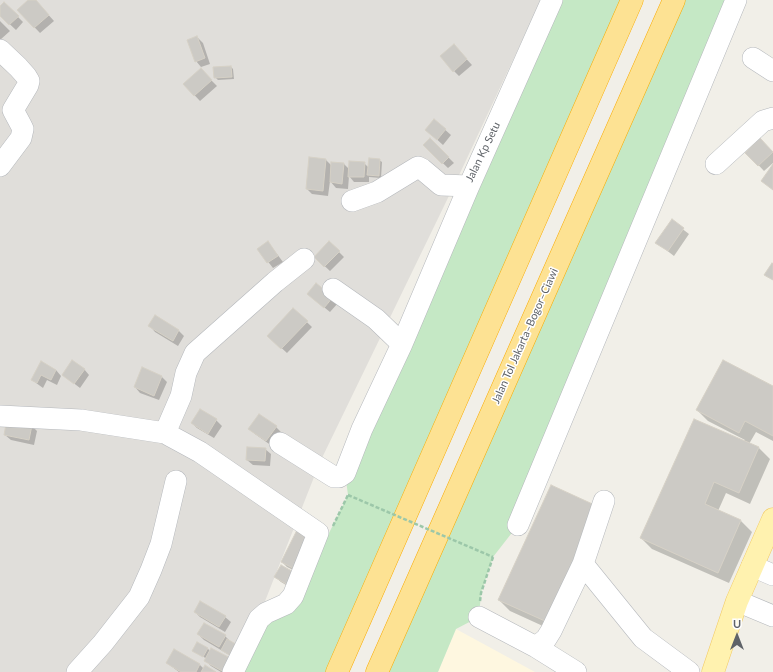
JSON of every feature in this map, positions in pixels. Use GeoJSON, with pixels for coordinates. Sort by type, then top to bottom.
{"type":"FeatureCollection","features":[{"type":"Feature","properties":{"kind":"highway"},"geometry":{"type":"LineString","coordinates":[[337,672],[632,0]]}},
{"type":"Feature","properties":{"kind":"highway","name":"Jalan Tol Jakarta–Bogor–Ciawi"},"geometry":{"type":"LineString","coordinates":[[376,672],[674,0]]}},
{"type":"Feature","properties":{"kind":"main road"},"geometry":{"type":"LineString","coordinates":[[713,672],[737,601],[773,519]]}},
{"type":"Feature","properties":{"kind":"street","name":"Jalan Kp Setu"},"geometry":{"type":"LineString","coordinates":[[352,202],[377,192],[418,167],[441,185],[469,186],[552,0]]}},
{"type":"Feature","properties":{"kind":"street"},"geometry":{"type":"LineString","coordinates":[[518,525],[736,0]]}},
{"type":"Feature","properties":{"kind":"street"},"geometry":{"type":"LineString","coordinates":[[0,50],[18,66],[26,76],[28,85],[13,110],[22,125],[23,129],[21,138],[0,166]]}},
{"type":"Feature","properties":{"kind":"street"},"geometry":{"type":"LineString","coordinates":[[753,58],[773,70]]}},
{"type":"Feature","properties":{"kind":"street"},"geometry":{"type":"LineString","coordinates":[[716,164],[763,121],[773,118]]}},
{"type":"Feature","properties":{"kind":"street"},"geometry":{"type":"LineString","coordinates":[[280,443],[334,477],[339,477],[344,473],[362,429],[402,344],[469,186]]}},
{"type":"Feature","properties":{"kind":"street"},"geometry":{"type":"LineString","coordinates":[[165,434],[181,396],[186,373],[196,352],[275,282],[304,259]]}},
{"type":"Feature","properties":{"kind":"street"},"geometry":{"type":"LineString","coordinates":[[333,289],[376,319],[402,344]]}},
{"type":"Feature","properties":{"kind":"street"},"geometry":{"type":"LineString","coordinates":[[0,416],[81,420],[165,434],[200,452],[318,534],[294,596],[286,604],[266,613],[259,619],[233,672]]}},
{"type":"Feature","properties":{"kind":"street"},"geometry":{"type":"LineString","coordinates":[[77,672],[103,643],[138,597],[162,544],[176,481]]}},
{"type":"Feature","properties":{"kind":"street"},"geometry":{"type":"LineString","coordinates":[[536,647],[546,639],[551,631],[583,564],[604,501]]}},
{"type":"Feature","properties":{"kind":"street"},"geometry":{"type":"LineString","coordinates":[[583,564],[643,638],[689,672]]}},
{"type":"Feature","properties":{"kind":"street"},"geometry":{"type":"LineString","coordinates":[[752,566],[773,575]]}},
{"type":"Feature","properties":{"kind":"street"},"geometry":{"type":"LineString","coordinates":[[737,601],[773,616]]}},
{"type":"Feature","properties":{"kind":"street"},"geometry":{"type":"LineString","coordinates":[[479,617],[536,647],[576,672]]}},
{"type":"Feature","properties":{"kind":"path"},"geometry":{"type":"LineString","coordinates":[[318,534],[326,539],[348,495],[493,557],[481,593],[479,617]]}},
{"type":"Feature","properties":{"kind":"shaded area"},"geometry":{"type":"Polygon","coordinates":[[[0,0],[541,0],[461,171],[320,462],[237,672],[0,672],[0,0]]]}},
{"type":"Feature","properties":{"kind":"shaded area"},"geometry":{"type":"Polygon","coordinates":[[[456,629],[535,672],[438,672],[456,629]]]}},
{"type":"Feature","properties":{"kind":"green space"},"geometry":{"type":"Polygon","coordinates":[[[552,0],[632,0],[337,672],[237,672],[266,613],[326,539],[348,495],[345,473],[552,0]]]}},
{"type":"Feature","properties":{"kind":"green space"},"geometry":{"type":"Polygon","coordinates":[[[674,0],[736,0],[518,525],[493,557],[481,593],[479,617],[456,629],[438,672],[378,672],[674,0]]]}},
{"type":"Feature","properties":{"kind":"building"},"geometry":{"type":"Polygon","coordinates":[[[28,0],[36,0],[49,15],[34,28],[17,10],[28,0]]]}},
{"type":"Feature","properties":{"kind":"building"},"geometry":{"type":"Polygon","coordinates":[[[4,2],[19,16],[9,25],[0,16],[0,6],[4,2]]]}},
{"type":"Feature","properties":{"kind":"building"},"geometry":{"type":"Polygon","coordinates":[[[197,36],[205,58],[195,62],[187,40],[197,36]]]}},
{"type":"Feature","properties":{"kind":"building"},"geometry":{"type":"Polygon","coordinates":[[[454,44],[467,59],[453,72],[440,56],[454,44]]]}},
{"type":"Feature","properties":{"kind":"building"},"geometry":{"type":"Polygon","coordinates":[[[231,66],[232,77],[214,78],[213,67],[231,66]]]}},
{"type":"Feature","properties":{"kind":"building"},"geometry":{"type":"Polygon","coordinates":[[[201,68],[212,80],[194,96],[183,84],[201,68]]]}},
{"type":"Feature","properties":{"kind":"building"},"geometry":{"type":"Polygon","coordinates":[[[434,119],[446,129],[437,140],[425,130],[434,119]]]}},
{"type":"Feature","properties":{"kind":"building"},"geometry":{"type":"Polygon","coordinates":[[[430,138],[449,157],[442,164],[423,145],[430,138]]]}},
{"type":"Feature","properties":{"kind":"building"},"geometry":{"type":"Polygon","coordinates":[[[760,138],[773,152],[758,166],[745,153],[760,138]]]}},
{"type":"Feature","properties":{"kind":"building"},"geometry":{"type":"Polygon","coordinates":[[[309,157],[326,159],[323,191],[306,189],[309,157]]]}},
{"type":"Feature","properties":{"kind":"building"},"geometry":{"type":"Polygon","coordinates":[[[369,158],[380,159],[379,176],[367,175],[369,158]]]}},
{"type":"Feature","properties":{"kind":"building"},"geometry":{"type":"Polygon","coordinates":[[[349,161],[365,162],[364,177],[348,177],[349,161]]]}},
{"type":"Feature","properties":{"kind":"building"},"geometry":{"type":"Polygon","coordinates":[[[331,162],[344,163],[342,184],[330,182],[331,162]]]}},
{"type":"Feature","properties":{"kind":"building"},"geometry":{"type":"Polygon","coordinates":[[[773,164],[773,190],[761,181],[773,164]]]}},
{"type":"Feature","properties":{"kind":"building"},"geometry":{"type":"Polygon","coordinates":[[[672,219],[684,228],[668,251],[655,243],[672,219]]]}},
{"type":"Feature","properties":{"kind":"building"},"geometry":{"type":"Polygon","coordinates":[[[268,241],[278,256],[267,263],[257,249],[268,241]]]}},
{"type":"Feature","properties":{"kind":"building"},"geometry":{"type":"Polygon","coordinates":[[[329,241],[340,251],[324,267],[314,257],[329,241]]]}},
{"type":"Feature","properties":{"kind":"building"},"geometry":{"type":"Polygon","coordinates":[[[772,263],[773,264],[773,280],[764,275],[772,263]]]}},
{"type":"Feature","properties":{"kind":"building"},"geometry":{"type":"Polygon","coordinates":[[[316,283],[333,297],[324,308],[307,294],[316,283]]]}},
{"type":"Feature","properties":{"kind":"building"},"geometry":{"type":"Polygon","coordinates":[[[293,308],[308,321],[281,349],[267,336],[293,308]]]}},
{"type":"Feature","properties":{"kind":"building"},"geometry":{"type":"Polygon","coordinates":[[[155,315],[179,330],[173,341],[148,326],[155,315]]]}},
{"type":"Feature","properties":{"kind":"building"},"geometry":{"type":"Polygon","coordinates":[[[72,360],[85,369],[74,384],[62,375],[72,360]]]}},
{"type":"Feature","properties":{"kind":"building"},"geometry":{"type":"Polygon","coordinates":[[[723,360],[773,386],[773,436],[745,421],[739,433],[696,410],[723,360]]]}},
{"type":"Feature","properties":{"kind":"building"},"geometry":{"type":"Polygon","coordinates":[[[41,361],[56,370],[51,380],[41,375],[37,383],[31,380],[41,361]]]}},
{"type":"Feature","properties":{"kind":"building"},"geometry":{"type":"Polygon","coordinates":[[[142,367],[162,376],[154,396],[134,387],[142,367]]]}},
{"type":"Feature","properties":{"kind":"building"},"geometry":{"type":"Polygon","coordinates":[[[200,409],[217,419],[208,434],[191,423],[200,409]]]}},
{"type":"Feature","properties":{"kind":"building"},"geometry":{"type":"Polygon","coordinates":[[[259,414],[277,426],[266,441],[248,429],[259,414]]]}},
{"type":"Feature","properties":{"kind":"building"},"geometry":{"type":"Polygon","coordinates":[[[7,419],[32,425],[29,440],[4,435],[7,419]]]}},
{"type":"Feature","properties":{"kind":"building"},"geometry":{"type":"Polygon","coordinates":[[[694,419],[759,447],[739,493],[714,482],[705,504],[741,520],[718,573],[640,538],[694,419]]]}},
{"type":"Feature","properties":{"kind":"building"},"geometry":{"type":"Polygon","coordinates":[[[247,447],[266,448],[265,461],[246,460],[247,447]]]}},
{"type":"Feature","properties":{"kind":"building"},"geometry":{"type":"Polygon","coordinates":[[[551,485],[599,507],[545,621],[498,600],[551,485]]]}},
{"type":"Feature","properties":{"kind":"building"},"geometry":{"type":"Polygon","coordinates":[[[298,528],[314,536],[297,570],[281,562],[298,528]]]}},
{"type":"Feature","properties":{"kind":"building"},"geometry":{"type":"Polygon","coordinates":[[[281,565],[297,574],[290,586],[274,577],[281,565]]]}},
{"type":"Feature","properties":{"kind":"building"},"geometry":{"type":"Polygon","coordinates":[[[200,601],[226,616],[219,627],[194,612],[200,601]]]}},
{"type":"Feature","properties":{"kind":"building"},"geometry":{"type":"Polygon","coordinates":[[[204,623],[226,635],[219,647],[197,634],[204,623]]]}},
{"type":"Feature","properties":{"kind":"building"},"geometry":{"type":"Polygon","coordinates":[[[227,639],[239,646],[233,657],[221,650],[227,639]]]}},
{"type":"Feature","properties":{"kind":"building"},"geometry":{"type":"Polygon","coordinates":[[[197,642],[208,648],[203,657],[192,651],[197,642]]]}},
{"type":"Feature","properties":{"kind":"building"},"geometry":{"type":"Polygon","coordinates":[[[211,648],[232,659],[224,672],[204,661],[211,648]]]}},
{"type":"Feature","properties":{"kind":"building"},"geometry":{"type":"Polygon","coordinates":[[[174,649],[200,664],[196,672],[181,672],[166,663],[174,649]]]}},
{"type":"Feature","properties":{"kind":"building"},"geometry":{"type":"Polygon","coordinates":[[[205,665],[216,672],[201,672],[205,665]]]}}]}
